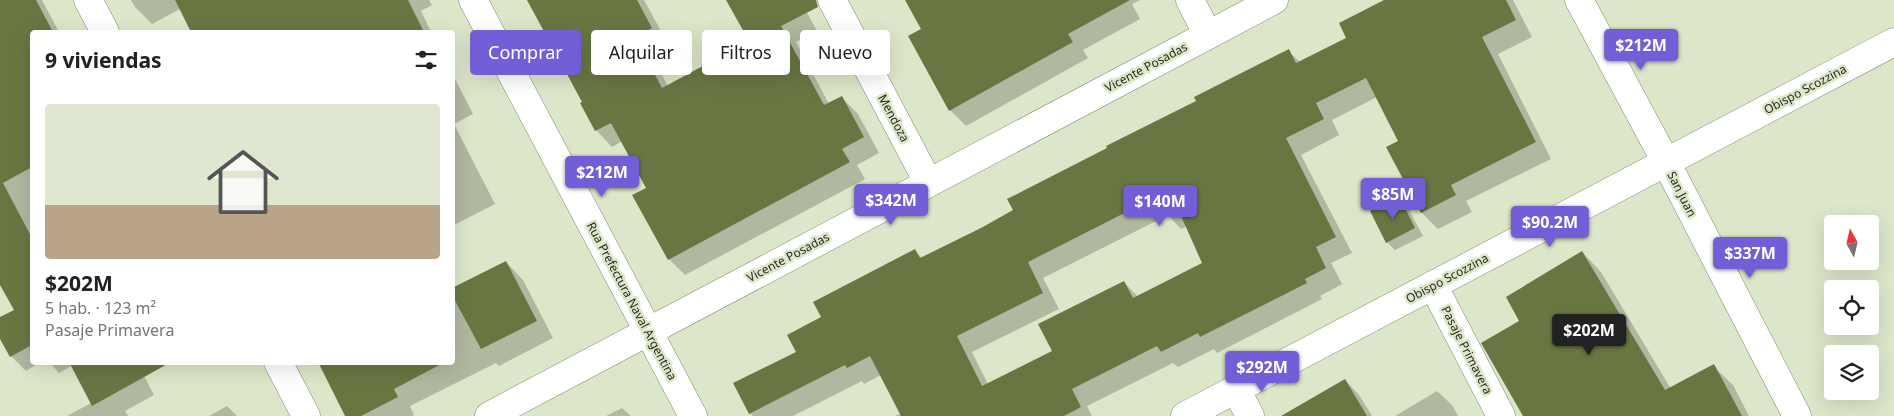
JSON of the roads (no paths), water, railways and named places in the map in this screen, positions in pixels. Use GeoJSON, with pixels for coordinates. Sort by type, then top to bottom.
{"type":"FeatureCollection","features":[{"type":"Feature","properties":{"kind":"street"},"geometry":{"type":"LineString","coordinates":[[88,0],[104,30]]}},
{"type":"Feature","properties":{"kind":"street","name":"Rua Prefectura Naval Argentina"},"geometry":{"type":"LineString","coordinates":[[473,0],[693,416]]}},
{"type":"Feature","properties":{"kind":"street","name":"Mendoza"},"geometry":{"type":"LineString","coordinates":[[832,0],[928,182]]}},
{"type":"Feature","properties":{"kind":"street"},"geometry":{"type":"LineString","coordinates":[[1190,0],[1208,35]]}},
{"type":"Feature","properties":{"kind":"street","name":"Vicente Posadas"},"geometry":{"type":"LineString","coordinates":[[489,416],[1274,0]]}},
{"type":"Feature","properties":{"kind":"street","name":"San Juan"},"geometry":{"type":"LineString","coordinates":[[1579,0],[1666,162],[1797,416]]}},
{"type":"Feature","properties":{"kind":"street","name":"Obispo Scozzina"},"geometry":{"type":"LineString","coordinates":[[1185,416],[1894,42]]}},
{"type":"Feature","properties":{"kind":"street","name":"Pasaje Primavera"},"geometry":{"type":"LineString","coordinates":[[1433,285],[1501,416]]}},
{"type":"Feature","properties":{"kind":"street"},"geometry":{"type":"LineString","coordinates":[[280,365],[306,416]]}},
{"type":"Feature","properties":{"kind":"street"},"geometry":{"type":"LineString","coordinates":[[1236,389],[1250,416]]}}]}
